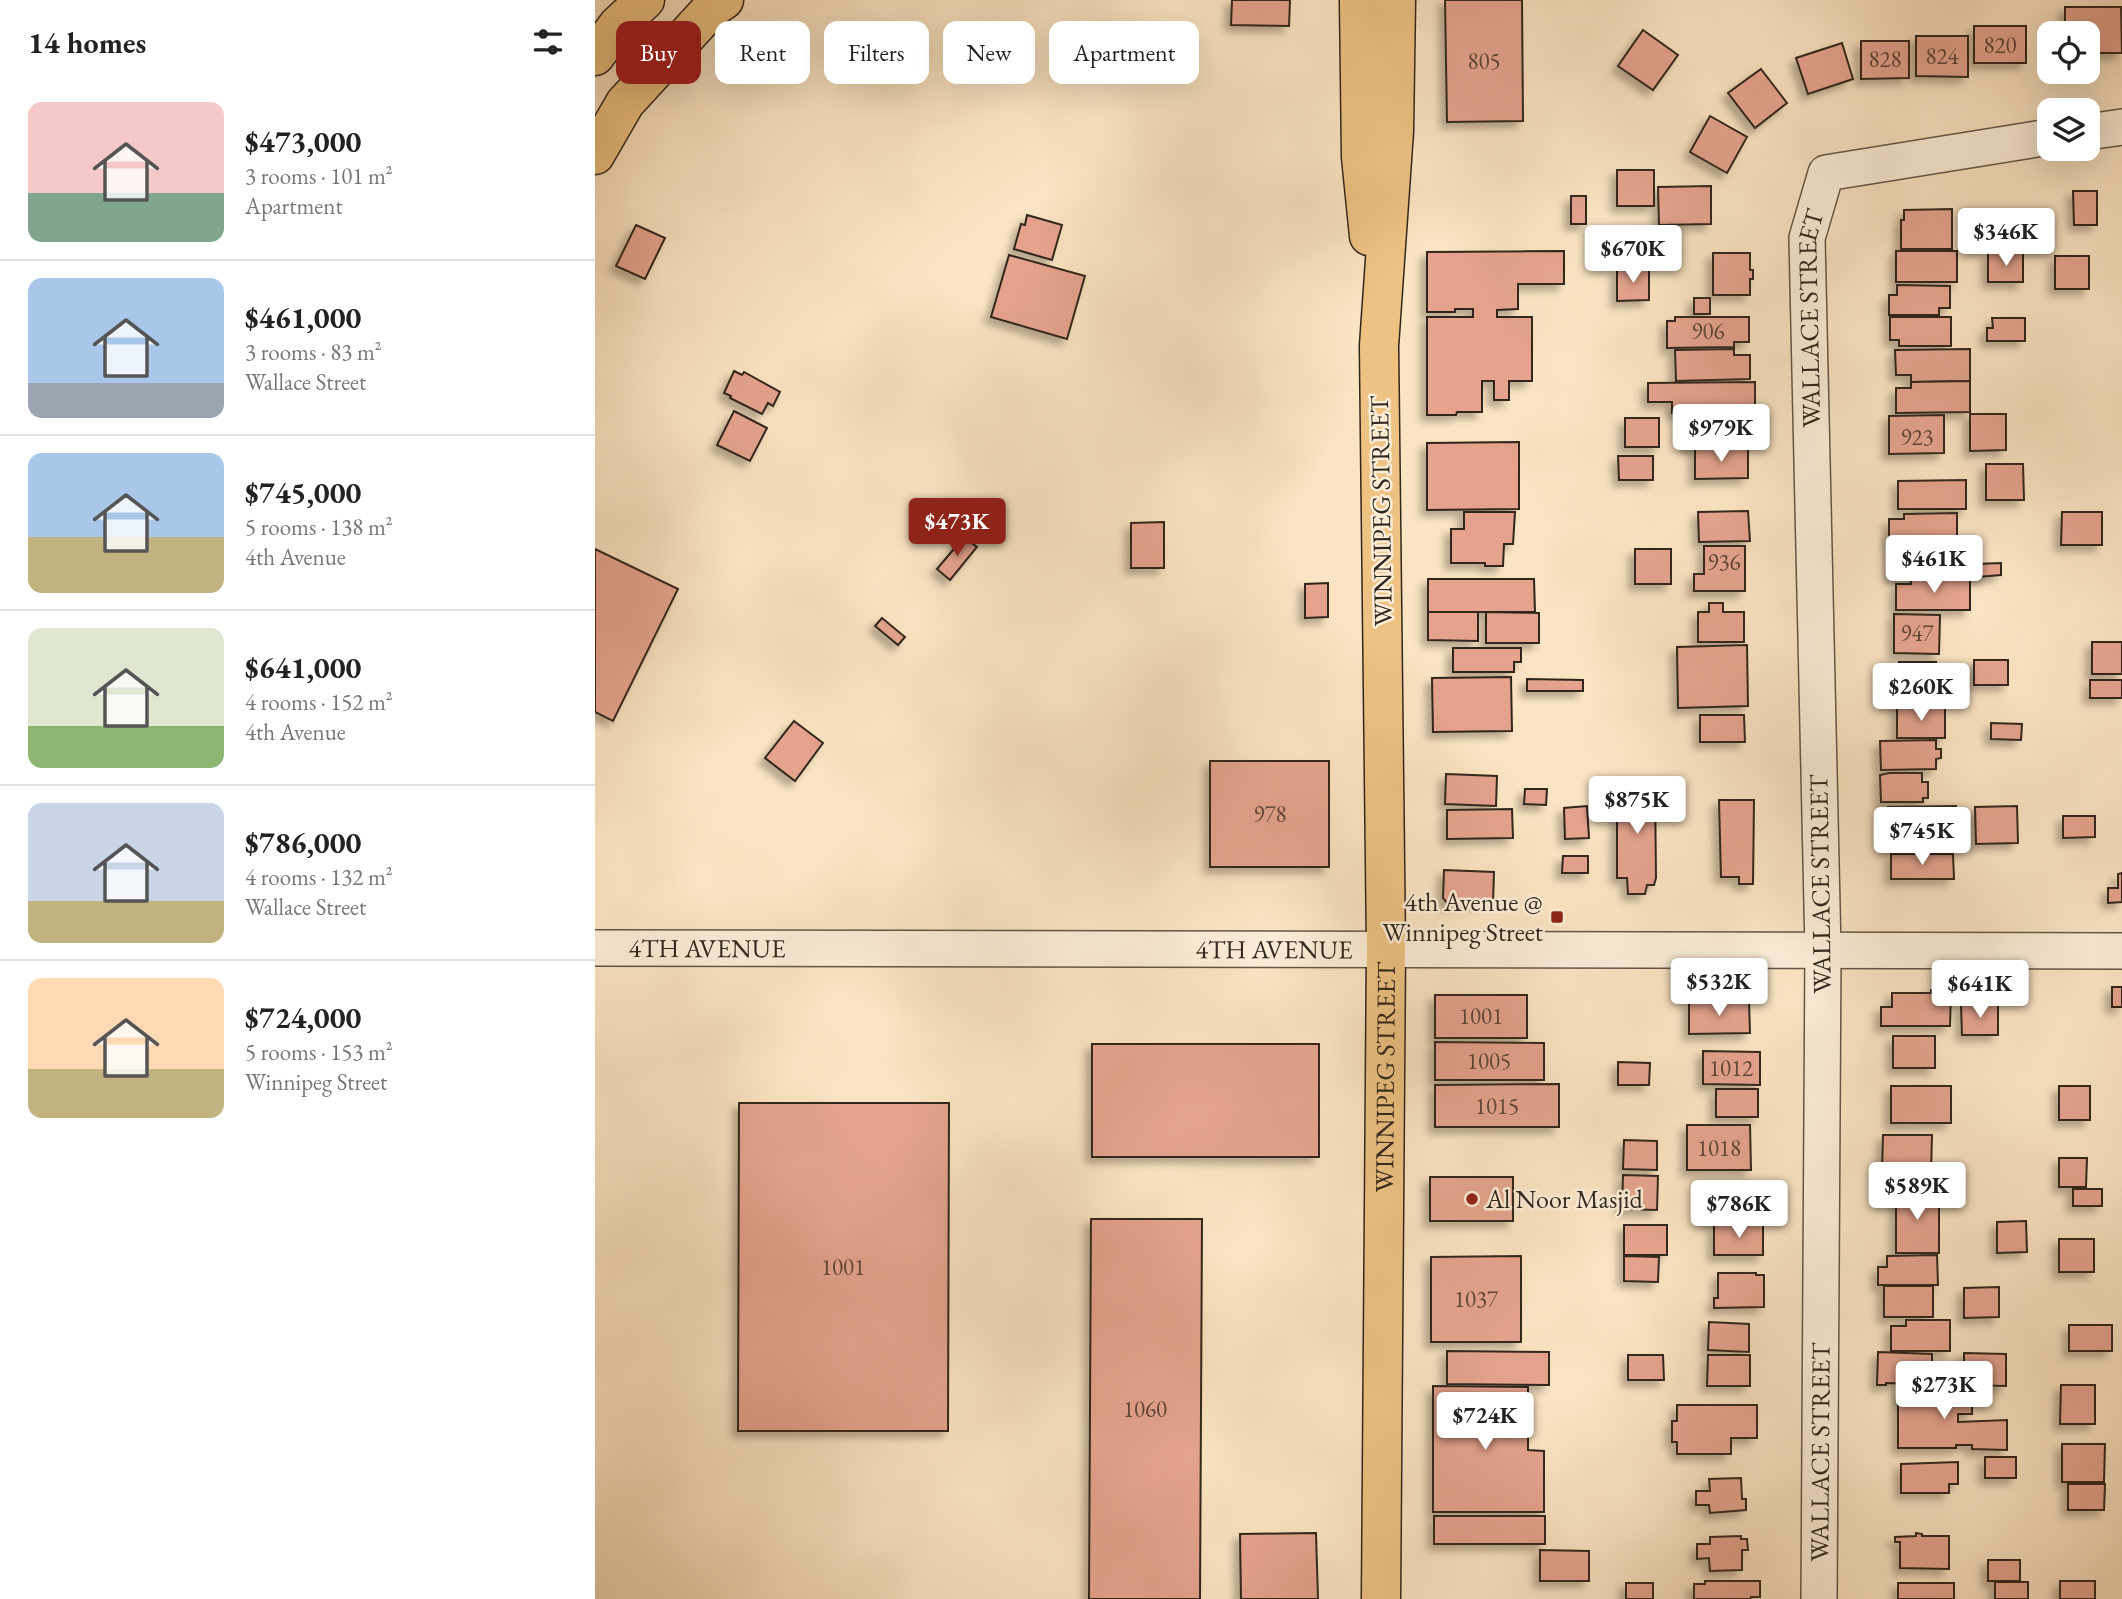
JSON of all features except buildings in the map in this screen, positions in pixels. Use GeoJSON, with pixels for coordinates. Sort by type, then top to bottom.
{"type":"FeatureCollection","features":[{"type":"Feature","properties":{"kind":"main road"},"geometry":{"type":"LineString","coordinates":[[595,56],[618,24],[645,0]]}},
{"type":"Feature","properties":{"kind":"main road"},"geometry":{"type":"LineString","coordinates":[[595,155],[625,103],[712,8],[724,0]]}},
{"type":"Feature","properties":{"kind":"main road","name":"WINNIPEG STREET"},"geometry":{"type":"LineString","coordinates":[[1359,0],[1361,156],[1379,346]]}},
{"type":"Feature","properties":{"kind":"main road","name":"WINNIPEG STREET"},"geometry":{"type":"LineString","coordinates":[[1381,1599],[1386,948],[1379,346],[1394,131],[1396,0]]}},
{"type":"Feature","properties":{"kind":"street"},"geometry":{"type":"LineString","coordinates":[[2100,130],[2122,127]]}},
{"type":"Feature","properties":{"kind":"street","name":"WALLACE STREET"},"geometry":{"type":"LineString","coordinates":[[1819,1599],[1823,950],[1807,238],[1826,173],[2037,140]]}},
{"type":"Feature","properties":{"kind":"street","name":"4TH AVENUE"},"geometry":{"type":"LineString","coordinates":[[595,948],[2122,951]]}},
{"type":"Feature","properties":{"kind":"place","name":"4th Avenue @ Winnipeg Street"},"geometry":{"type":"Point","coordinates":[1557,917]}},
{"type":"Feature","properties":{"kind":"place","name":"Al Noor Masjid"},"geometry":{"type":"Point","coordinates":[1472,1199]}}]}
